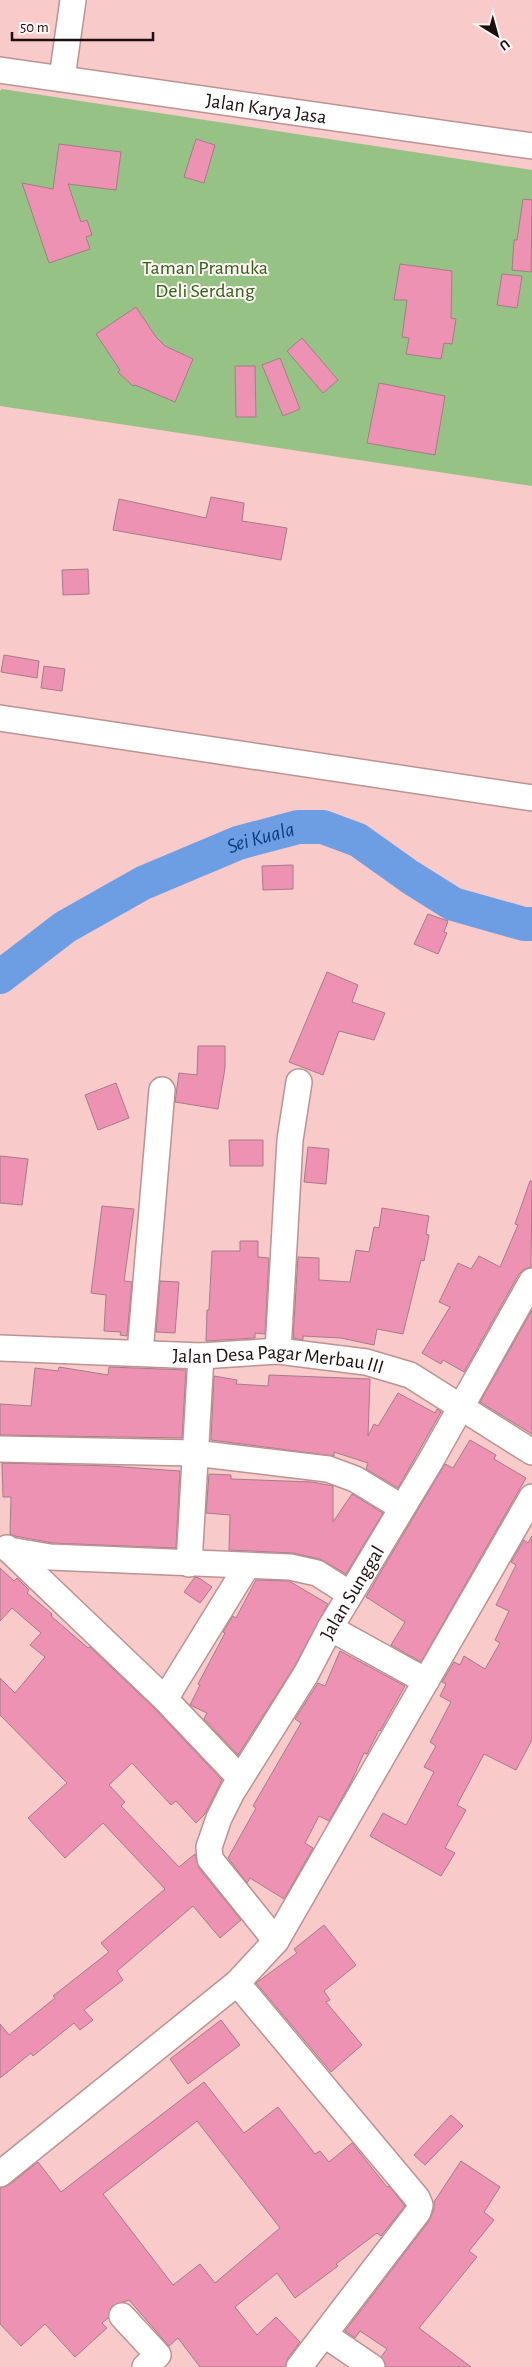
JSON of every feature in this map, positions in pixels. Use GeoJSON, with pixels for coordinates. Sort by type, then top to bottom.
{"type":"FeatureCollection","features":[{"type":"Feature","properties":{"kind":"street"},"geometry":{"type":"LineString","coordinates":[[62,78],[73,0]]}},
{"type":"Feature","properties":{"kind":"street","name":"Jalan Karya Jasa"},"geometry":{"type":"LineString","coordinates":[[0,70],[532,146]]}},
{"type":"Feature","properties":{"kind":"street"},"geometry":{"type":"LineString","coordinates":[[0,718],[532,798]]}},
{"type":"Feature","properties":{"kind":"street"},"geometry":{"type":"LineString","coordinates":[[278,1351],[290,1148],[299,1082]]}},
{"type":"Feature","properties":{"kind":"street"},"geometry":{"type":"LineString","coordinates":[[140,1353],[162,1090]]}},
{"type":"Feature","properties":{"kind":"street","name":"Jalan Sunggal"},"geometry":{"type":"LineString","coordinates":[[276,1941],[210,1859],[209,1847],[219,1818],[240,1778],[306,1674],[330,1628],[430,1462],[532,1281]]}},
{"type":"Feature","properties":{"kind":"street","name":"Jalan Desa Pagar Merbau III"},"geometry":{"type":"LineString","coordinates":[[0,1348],[201,1356],[278,1351],[366,1362],[410,1375],[461,1405],[532,1452]]}},
{"type":"Feature","properties":{"kind":"street"},"geometry":{"type":"LineString","coordinates":[[189,1564],[201,1356]]}},
{"type":"Feature","properties":{"kind":"street"},"geometry":{"type":"LineString","coordinates":[[0,1449],[194,1453],[328,1469],[356,1479],[402,1507]]}},
{"type":"Feature","properties":{"kind":"street"},"geometry":{"type":"LineString","coordinates":[[0,2174],[237,1983],[276,1941],[532,1498]]}},
{"type":"Feature","properties":{"kind":"street"},"geometry":{"type":"LineString","coordinates":[[4,1546],[50,1557],[304,1569],[317,1573],[350,1594]]}},
{"type":"Feature","properties":{"kind":"street"},"geometry":{"type":"LineString","coordinates":[[4,1546],[165,1699],[240,1778]]}},
{"type":"Feature","properties":{"kind":"street"},"geometry":{"type":"LineString","coordinates":[[165,1699],[247,1566]]}},
{"type":"Feature","properties":{"kind":"street"},"geometry":{"type":"LineString","coordinates":[[330,1628],[426,1681]]}},
{"type":"Feature","properties":{"kind":"street"},"geometry":{"type":"LineString","coordinates":[[237,1983],[417,2198],[420,2205],[418,2212],[325,2336],[299,2367]]}},
{"type":"Feature","properties":{"kind":"street"},"geometry":{"type":"LineString","coordinates":[[122,2316],[157,2363]]}},
{"type":"Feature","properties":{"kind":"street"},"geometry":{"type":"LineString","coordinates":[[325,2336],[372,2367]]}},
{"type":"Feature","properties":{"kind":"green space","name":"Taman Pramuka Deli Serdang"},"geometry":{"type":"Polygon","coordinates":[[[2,89],[532,170],[532,486],[0,406],[0,91],[2,89]]]}},
{"type":"Feature","properties":{"kind":"building"},"geometry":{"type":"Polygon","coordinates":[[[196,139],[215,145],[204,183],[184,177],[196,139]]]}},
{"type":"Feature","properties":{"kind":"building"},"geometry":{"type":"Polygon","coordinates":[[[59,144],[121,152],[116,190],[68,184],[81,222],[87,220],[92,235],[86,237],[90,249],[49,263],[22,183],[53,189],[59,144]]]}},
{"type":"Feature","properties":{"kind":"building"},"geometry":{"type":"Polygon","coordinates":[[[523,199],[532,200],[531,272],[512,270],[514,240],[517,240],[523,199]]]}},
{"type":"Feature","properties":{"kind":"building"},"geometry":{"type":"Polygon","coordinates":[[[400,264],[452,271],[451,318],[456,319],[452,344],[444,343],[441,359],[406,354],[409,338],[402,337],[407,300],[394,300],[400,264]]]}},
{"type":"Feature","properties":{"kind":"building"},"geometry":{"type":"Polygon","coordinates":[[[502,274],[522,276],[517,308],[497,305],[502,274]]]}},
{"type":"Feature","properties":{"kind":"building"},"geometry":{"type":"Polygon","coordinates":[[[136,307],[156,337],[165,346],[193,359],[175,402],[135,385],[133,386],[118,372],[120,370],[96,334],[136,307]]]}},
{"type":"Feature","properties":{"kind":"building"},"geometry":{"type":"Polygon","coordinates":[[[302,338],[338,380],[323,393],[287,351],[302,338]]]}},
{"type":"Feature","properties":{"kind":"building"},"geometry":{"type":"Polygon","coordinates":[[[280,358],[300,409],[283,416],[262,365],[280,358]]]}},
{"type":"Feature","properties":{"kind":"building"},"geometry":{"type":"Polygon","coordinates":[[[235,366],[255,366],[256,417],[236,417],[235,366]]]}},
{"type":"Feature","properties":{"kind":"building"},"geometry":{"type":"Polygon","coordinates":[[[379,383],[445,396],[435,455],[367,443],[379,383]]]}},
{"type":"Feature","properties":{"kind":"building"},"geometry":{"type":"Polygon","coordinates":[[[211,497],[244,503],[242,521],[287,528],[281,560],[113,530],[119,499],[206,518],[211,497]]]}},
{"type":"Feature","properties":{"kind":"building"},"geometry":{"type":"Polygon","coordinates":[[[88,569],[89,594],[63,595],[62,570],[88,569]]]}},
{"type":"Feature","properties":{"kind":"building"},"geometry":{"type":"Polygon","coordinates":[[[4,655],[39,661],[37,678],[1,672],[4,655]]]}},
{"type":"Feature","properties":{"kind":"building"},"geometry":{"type":"Polygon","coordinates":[[[44,666],[65,669],[62,691],[41,688],[44,666]]]}},
{"type":"Feature","properties":{"kind":"building"},"geometry":{"type":"Polygon","coordinates":[[[293,865],[293,889],[263,890],[262,866],[293,865]]]}},
{"type":"Feature","properties":{"kind":"building"},"geometry":{"type":"Polygon","coordinates":[[[428,914],[448,921],[444,932],[447,933],[438,954],[414,944],[428,914]]]}},
{"type":"Feature","properties":{"kind":"building"},"geometry":{"type":"Polygon","coordinates":[[[327,972],[358,985],[352,1002],[385,1013],[374,1040],[339,1031],[323,1075],[289,1062],[327,972]]]}},
{"type":"Feature","properties":{"kind":"building"},"geometry":{"type":"Polygon","coordinates":[[[198,1046],[225,1046],[225,1068],[218,1109],[175,1102],[179,1073],[197,1075],[198,1046]]]}},
{"type":"Feature","properties":{"kind":"building"},"geometry":{"type":"Polygon","coordinates":[[[116,1083],[129,1118],[98,1130],[85,1095],[116,1083]]]}},
{"type":"Feature","properties":{"kind":"building"},"geometry":{"type":"Polygon","coordinates":[[[229,1140],[263,1140],[263,1166],[230,1166],[229,1140]]]}},
{"type":"Feature","properties":{"kind":"building"},"geometry":{"type":"Polygon","coordinates":[[[308,1147],[329,1149],[326,1184],[304,1182],[308,1147]]]}},
{"type":"Feature","properties":{"kind":"building"},"geometry":{"type":"Polygon","coordinates":[[[0,1156],[28,1159],[22,1205],[0,1203],[0,1156]]]}},
{"type":"Feature","properties":{"kind":"building"},"geometry":{"type":"Polygon","coordinates":[[[530,1181],[532,1181],[531,1267],[524,1269],[519,1274],[464,1372],[443,1360],[441,1364],[422,1353],[450,1307],[439,1302],[458,1263],[471,1269],[479,1256],[500,1267],[518,1225],[515,1224],[530,1181]]]}},
{"type":"Feature","properties":{"kind":"building"},"geometry":{"type":"Polygon","coordinates":[[[102,1206],[134,1209],[124,1281],[132,1282],[127,1336],[120,1335],[121,1332],[104,1331],[106,1295],[91,1293],[102,1206]]]}},
{"type":"Feature","properties":{"kind":"building"},"geometry":{"type":"Polygon","coordinates":[[[382,1208],[429,1216],[426,1234],[429,1235],[424,1261],[421,1260],[403,1334],[377,1329],[374,1345],[341,1338],[303,1336],[303,1340],[293,1338],[298,1257],[319,1258],[319,1280],[350,1282],[356,1250],[369,1252],[374,1227],[379,1228],[382,1208]]]}},
{"type":"Feature","properties":{"kind":"building"},"geometry":{"type":"Polygon","coordinates":[[[240,1241],[258,1241],[258,1257],[269,1258],[265,1334],[255,1333],[255,1338],[206,1341],[212,1251],[240,1251],[240,1241]]]}},
{"type":"Feature","properties":{"kind":"building"},"geometry":{"type":"Polygon","coordinates":[[[160,1281],[179,1282],[175,1333],[156,1332],[160,1281]]]}},
{"type":"Feature","properties":{"kind":"building"},"geometry":{"type":"Polygon","coordinates":[[[532,1310],[532,1434],[480,1402],[532,1310]]]}},
{"type":"Feature","properties":{"kind":"building"},"geometry":{"type":"Polygon","coordinates":[[[59,1367],[108,1375],[109,1367],[186,1370],[182,1438],[0,1435],[0,1404],[31,1406],[35,1368],[58,1371],[59,1367]]]}},
{"type":"Feature","properties":{"kind":"building"},"geometry":{"type":"Polygon","coordinates":[[[269,1375],[370,1379],[368,1436],[374,1424],[378,1426],[398,1393],[435,1413],[437,1409],[441,1412],[398,1488],[366,1469],[368,1463],[334,1452],[334,1456],[211,1440],[214,1376],[237,1380],[236,1384],[268,1386],[269,1375]]]}},
{"type":"Feature","properties":{"kind":"building"},"geometry":{"type":"Polygon","coordinates":[[[470,1440],[496,1455],[494,1459],[526,1478],[421,1662],[391,1645],[405,1622],[366,1597],[445,1464],[453,1468],[470,1440]]]}},
{"type":"Feature","properties":{"kind":"building"},"geometry":{"type":"Polygon","coordinates":[[[2,1463],[110,1466],[180,1471],[176,1548],[52,1543],[10,1534],[11,1497],[3,1497],[2,1463]]]}},
{"type":"Feature","properties":{"kind":"building"},"geometry":{"type":"Polygon","coordinates":[[[209,1474],[231,1475],[231,1479],[312,1482],[333,1486],[333,1522],[352,1494],[383,1513],[346,1574],[320,1559],[293,1553],[229,1550],[230,1515],[206,1513],[209,1474]]]}},
{"type":"Feature","properties":{"kind":"building"},"geometry":{"type":"Polygon","coordinates":[[[532,1536],[532,1740],[516,1770],[484,1754],[457,1805],[466,1810],[445,1848],[455,1853],[441,1876],[370,1836],[383,1813],[406,1825],[434,1772],[424,1767],[436,1746],[430,1742],[451,1702],[440,1696],[446,1684],[442,1682],[454,1662],[460,1665],[464,1656],[485,1669],[500,1643],[495,1640],[509,1611],[496,1605],[516,1565],[511,1562],[524,1540],[528,1543],[532,1536]]]}},
{"type":"Feature","properties":{"kind":"building"},"geometry":{"type":"Polygon","coordinates":[[[0,1568],[14,1581],[17,1578],[29,1590],[27,1593],[52,1614],[51,1616],[88,1648],[90,1647],[155,1709],[222,1780],[205,1814],[196,1823],[176,1801],[171,1805],[132,1763],[109,1785],[125,1802],[121,1806],[179,1867],[195,1854],[199,1868],[241,1920],[220,1938],[193,1906],[117,1971],[123,1980],[84,2010],[93,2020],[80,2030],[74,2023],[33,2056],[31,2053],[0,2078],[0,2024],[9,2035],[55,1998],[53,1996],[109,1952],[101,1943],[165,1889],[103,1823],[65,1858],[28,1818],[67,1783],[0,1715],[0,1678],[15,1693],[45,1657],[30,1645],[41,1633],[12,1608],[0,1621],[0,1568]]]}},
{"type":"Feature","properties":{"kind":"building"},"geometry":{"type":"Polygon","coordinates":[[[195,1577],[212,1587],[200,1603],[184,1592],[195,1577]]]}},
{"type":"Feature","properties":{"kind":"building"},"geometry":{"type":"Polygon","coordinates":[[[256,1580],[289,1581],[328,1604],[294,1667],[238,1755],[204,1719],[207,1713],[190,1705],[200,1685],[198,1684],[225,1633],[223,1632],[233,1616],[236,1618],[256,1580]]]}},
{"type":"Feature","properties":{"kind":"building"},"geometry":{"type":"Polygon","coordinates":[[[340,1651],[405,1686],[367,1754],[364,1753],[351,1782],[329,1821],[319,1816],[305,1843],[313,1848],[284,1899],[250,1878],[247,1883],[228,1858],[256,1808],[253,1806],[301,1723],[295,1719],[318,1683],[325,1686],[340,1651]]]}},
{"type":"Feature","properties":{"kind":"building"},"geometry":{"type":"Polygon","coordinates":[[[324,1925],[356,1965],[324,1991],[330,2000],[326,2002],[362,2045],[331,2072],[256,1983],[297,1953],[294,1949],[324,1925]]]}},
{"type":"Feature","properties":{"kind":"building"},"geometry":{"type":"Polygon","coordinates":[[[221,2020],[240,2045],[188,2084],[170,2059],[221,2020]]]}},
{"type":"Feature","properties":{"kind":"building"},"geometry":{"type":"Polygon","coordinates":[[[204,2082],[244,2133],[278,2107],[315,2154],[320,2151],[329,2162],[352,2143],[387,2187],[389,2186],[405,2206],[381,2236],[377,2233],[336,2264],[338,2266],[295,2298],[277,2273],[235,2307],[257,2335],[276,2317],[300,2342],[288,2358],[285,2367],[200,2367],[178,2338],[169,2346],[129,2300],[112,2306],[108,2318],[102,2323],[107,2328],[75,2357],[45,2324],[21,2346],[0,2324],[0,2188],[9,2185],[38,2162],[61,2192],[204,2082]],[[197,2121],[103,2194],[173,2285],[200,2264],[215,2283],[280,2228],[197,2121]]]}},
{"type":"Feature","properties":{"kind":"building"},"geometry":{"type":"Polygon","coordinates":[[[451,2115],[463,2126],[425,2165],[414,2155],[451,2115]]]}},
{"type":"Feature","properties":{"kind":"building"},"geometry":{"type":"Polygon","coordinates":[[[461,2161],[500,2187],[484,2212],[494,2220],[469,2251],[477,2257],[419,2328],[471,2367],[386,2367],[381,2357],[387,2349],[360,2331],[355,2338],[345,2331],[429,2221],[434,2209],[434,2202],[461,2161]]]}},
{"type":"Feature","properties":{"kind":"waterway","name":"Sei Kuala"},"geometry":{"type":"LineString","coordinates":[[0,977],[65,927],[143,883],[238,843],[298,827],[323,827],[358,840],[410,877],[453,904],[524,924],[532,924]]}}]}
